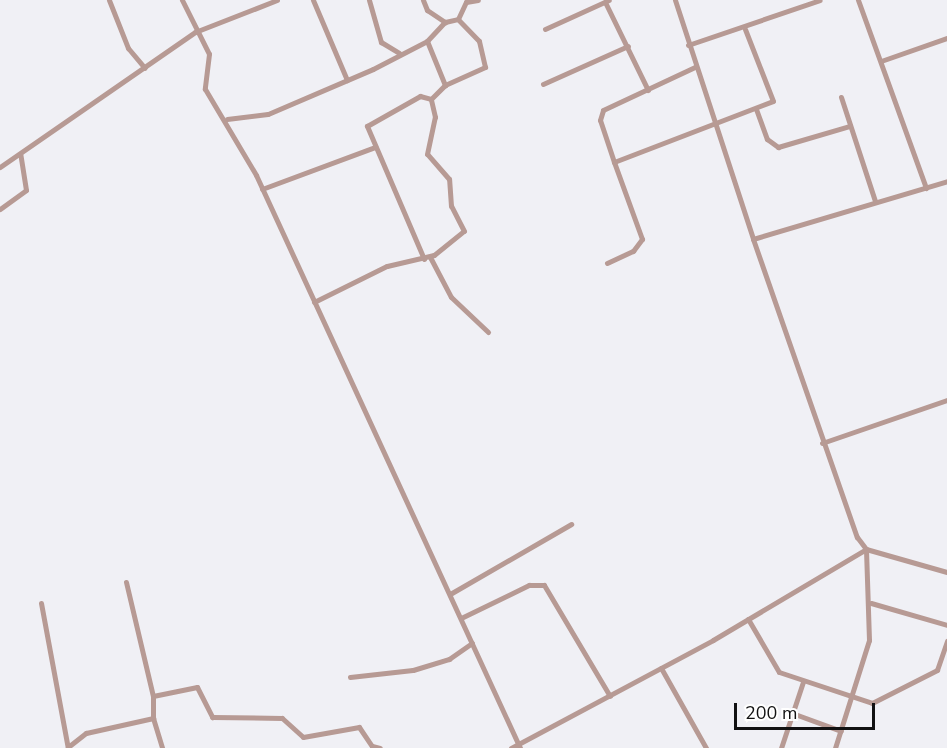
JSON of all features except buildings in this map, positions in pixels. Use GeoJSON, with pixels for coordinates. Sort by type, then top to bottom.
{"type":"FeatureCollection","features":[{"type":"Feature","properties":{"kind":"street"},"geometry":{"type":"LineString","coordinates":[[109,0],[128,48],[145,68]]}},
{"type":"Feature","properties":{"kind":"street"},"geometry":{"type":"LineString","coordinates":[[182,0],[195,32],[209,54],[206,88],[227,119],[262,189],[519,746]]}},
{"type":"Feature","properties":{"kind":"street"},"geometry":{"type":"LineString","coordinates":[[0,167],[195,32],[277,0]]}},
{"type":"Feature","properties":{"kind":"street"},"geometry":{"type":"LineString","coordinates":[[313,0],[347,80]]}},
{"type":"Feature","properties":{"kind":"street"},"geometry":{"type":"LineString","coordinates":[[369,0],[381,42],[399,53]]}},
{"type":"Feature","properties":{"kind":"street"},"geometry":{"type":"LineString","coordinates":[[423,0],[427,10],[445,22]]}},
{"type":"Feature","properties":{"kind":"street"},"geometry":{"type":"LineString","coordinates":[[227,119],[249,112],[268,114],[347,80],[427,41],[445,22],[458,18],[466,2],[478,0]]}},
{"type":"Feature","properties":{"kind":"street"},"geometry":{"type":"LineString","coordinates":[[581,0],[586,8]]}},
{"type":"Feature","properties":{"kind":"street"},"geometry":{"type":"LineString","coordinates":[[675,0],[713,121],[850,523],[866,549],[947,572]]}},
{"type":"Feature","properties":{"kind":"street"},"geometry":{"type":"LineString","coordinates":[[688,45],[745,29],[820,0]]}},
{"type":"Feature","properties":{"kind":"street"},"geometry":{"type":"LineString","coordinates":[[858,0],[926,188]]}},
{"type":"Feature","properties":{"kind":"street"},"geometry":{"type":"LineString","coordinates":[[545,29],[586,8],[607,1],[648,90]]}},
{"type":"Feature","properties":{"kind":"street"},"geometry":{"type":"LineString","coordinates":[[430,99],[445,85],[487,64],[474,33],[458,18]]}},
{"type":"Feature","properties":{"kind":"street"},"geometry":{"type":"LineString","coordinates":[[614,162],[713,121],[756,109],[773,101],[745,29]]}},
{"type":"Feature","properties":{"kind":"street"},"geometry":{"type":"LineString","coordinates":[[881,61],[947,38]]}},
{"type":"Feature","properties":{"kind":"street"},"geometry":{"type":"LineString","coordinates":[[427,41],[445,85]]}},
{"type":"Feature","properties":{"kind":"street"},"geometry":{"type":"LineString","coordinates":[[543,84],[628,46]]}},
{"type":"Feature","properties":{"kind":"street"},"geometry":{"type":"LineString","coordinates":[[607,262],[633,251],[642,239],[614,162],[600,114],[695,67]]}},
{"type":"Feature","properties":{"kind":"street"},"geometry":{"type":"LineString","coordinates":[[430,99],[420,96],[368,124],[375,147],[427,258],[451,297],[488,332]]}},
{"type":"Feature","properties":{"kind":"street"},"geometry":{"type":"LineString","coordinates":[[841,97],[875,201]]}},
{"type":"Feature","properties":{"kind":"street"},"geometry":{"type":"LineString","coordinates":[[314,302],[387,266],[427,258],[464,231],[451,206],[449,179],[427,154],[435,117],[430,99]]}},
{"type":"Feature","properties":{"kind":"street"},"geometry":{"type":"LineString","coordinates":[[756,109],[767,139],[778,147],[850,126]]}},
{"type":"Feature","properties":{"kind":"street"},"geometry":{"type":"LineString","coordinates":[[262,189],[375,147]]}},
{"type":"Feature","properties":{"kind":"street"},"geometry":{"type":"LineString","coordinates":[[0,209],[26,190],[20,154]]}},
{"type":"Feature","properties":{"kind":"street"},"geometry":{"type":"LineString","coordinates":[[753,239],[861,211],[875,201],[947,181]]}},
{"type":"Feature","properties":{"kind":"street"},"geometry":{"type":"LineString","coordinates":[[822,443],[947,400]]}},
{"type":"Feature","properties":{"kind":"street"},"geometry":{"type":"LineString","coordinates":[[450,594],[571,524]]}},
{"type":"Feature","properties":{"kind":"street"},"geometry":{"type":"LineString","coordinates":[[835,748],[869,640],[871,603],[863,562],[866,549]]}},
{"type":"Feature","properties":{"kind":"street"},"geometry":{"type":"LineString","coordinates":[[511,748],[519,746],[661,668],[866,549]]}},
{"type":"Feature","properties":{"kind":"street"},"geometry":{"type":"LineString","coordinates":[[126,582],[153,696],[153,718],[162,748]]}},
{"type":"Feature","properties":{"kind":"street"},"geometry":{"type":"LineString","coordinates":[[460,618],[529,585],[544,585],[610,696]]}},
{"type":"Feature","properties":{"kind":"street"},"geometry":{"type":"LineString","coordinates":[[41,603],[68,748],[86,733],[153,718]]}},
{"type":"Feature","properties":{"kind":"street"},"geometry":{"type":"LineString","coordinates":[[871,603],[947,625]]}},
{"type":"Feature","properties":{"kind":"street"},"geometry":{"type":"LineString","coordinates":[[748,619],[779,672],[851,700],[872,703],[937,670],[947,641]]}},
{"type":"Feature","properties":{"kind":"street"},"geometry":{"type":"LineString","coordinates":[[350,677],[413,670],[449,659],[472,643]]}},
{"type":"Feature","properties":{"kind":"street"},"geometry":{"type":"LineString","coordinates":[[661,668],[706,748]]}},
{"type":"Feature","properties":{"kind":"street"},"geometry":{"type":"LineString","coordinates":[[781,748],[803,682]]}},
{"type":"Feature","properties":{"kind":"street"},"geometry":{"type":"LineString","coordinates":[[153,696],[197,687],[212,717],[282,718],[303,737],[359,727],[372,746],[380,748]]}},
{"type":"Feature","properties":{"kind":"street"},"geometry":{"type":"LineString","coordinates":[[792,713],[841,731]]}}]}
